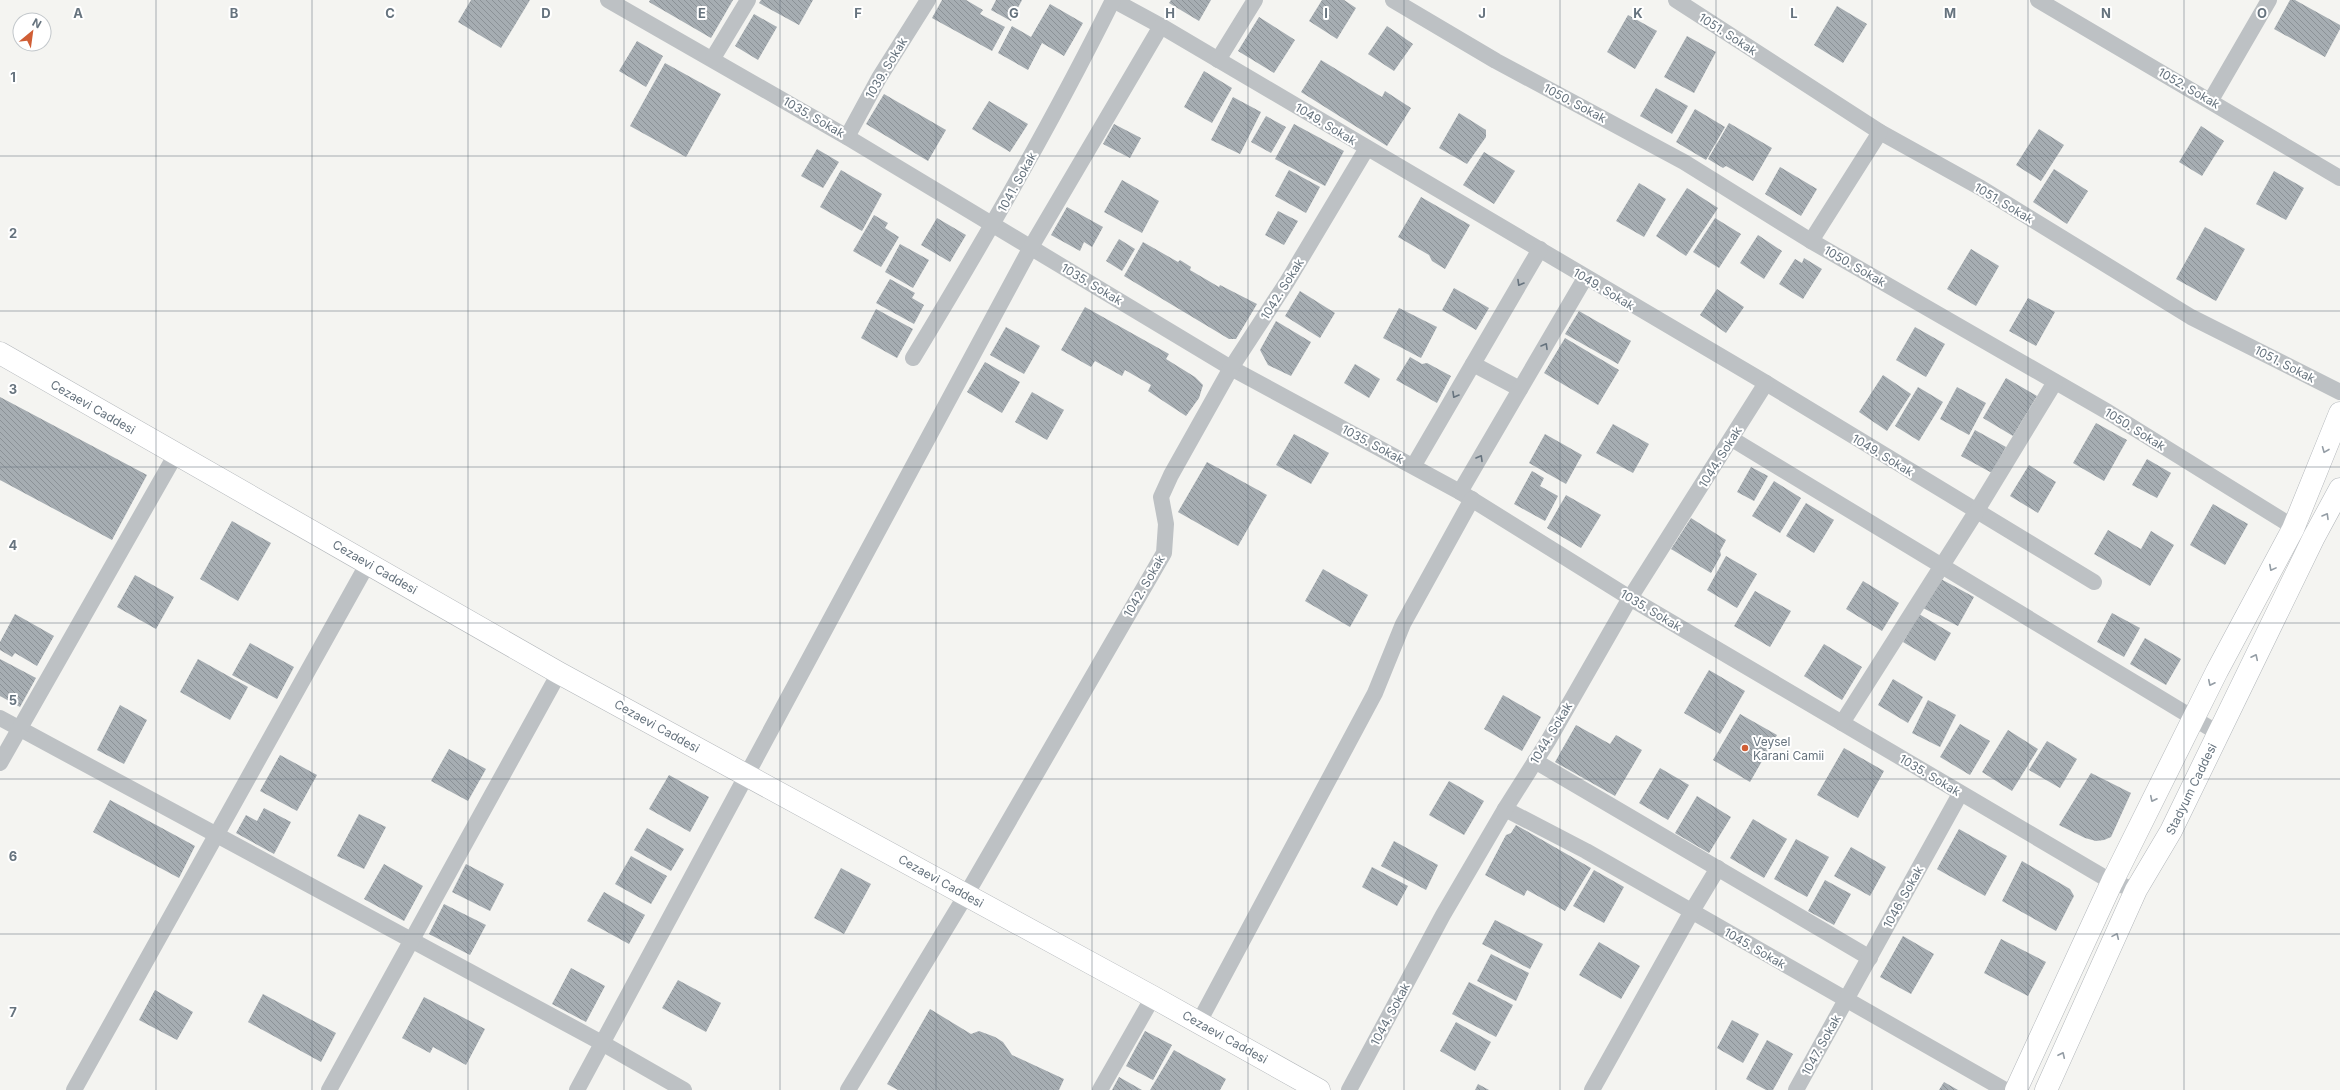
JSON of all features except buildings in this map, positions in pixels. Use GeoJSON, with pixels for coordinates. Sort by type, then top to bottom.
{"type":"FeatureCollection","features":[{"type":"Feature","properties":{"kind":"street","name":"1035. Sokak"},"geometry":{"type":"LineString","coordinates":[[608,0],[713,58],[847,136],[993,226],[1031,247],[1231,368],[1414,465],[1630,598],[1842,722],[1960,794],[2112,882],[2136,890]]}},
{"type":"Feature","properties":{"kind":"street"},"geometry":{"type":"LineString","coordinates":[[713,58],[748,0]]}},
{"type":"Feature","properties":{"kind":"street","name":"1039. Sokak"},"geometry":{"type":"LineString","coordinates":[[847,136],[879,78],[928,0]]}},
{"type":"Feature","properties":{"kind":"street","name":"1049. Sokak"},"geometry":{"type":"LineString","coordinates":[[1113,0],[1161,26],[1585,278],[1766,383],[1976,512],[2094,582]]}},
{"type":"Feature","properties":{"kind":"street","name":"1041. Sokak"},"geometry":{"type":"LineString","coordinates":[[914,358],[993,226],[1075,78],[1113,0]]}},
{"type":"Feature","properties":{"kind":"street"},"geometry":{"type":"LineString","coordinates":[[1218,60],[1255,0]]}},
{"type":"Feature","properties":{"kind":"street","name":"1050. Sokak"},"geometry":{"type":"LineString","coordinates":[[1393,0],[1496,61],[1684,162],[1811,241],[2114,416],[2293,529],[2314,537]]}},
{"type":"Feature","properties":{"kind":"street","name":"1051. Sokak"},"geometry":{"type":"LineString","coordinates":[[1676,0],[1880,132],[1980,188],[2191,316],[2340,392]]}},
{"type":"Feature","properties":{"kind":"street","name":"1052. Sokak"},"geometry":{"type":"LineString","coordinates":[[2038,0],[2211,100],[2340,178]]}},
{"type":"Feature","properties":{"kind":"street"},"geometry":{"type":"LineString","coordinates":[[2211,100],[2269,0]]}},
{"type":"Feature","properties":{"kind":"street"},"geometry":{"type":"LineString","coordinates":[[577,1090],[748,776],[903,482],[1031,247],[1161,26]]}},
{"type":"Feature","properties":{"kind":"street"},"geometry":{"type":"LineString","coordinates":[[1811,241],[1880,132]]}},
{"type":"Feature","properties":{"kind":"street","name":"1042. Sokak"},"geometry":{"type":"LineString","coordinates":[[848,1090],[966,895],[1164,553],[1166,524],[1161,497],[1171,475],[1231,368],[1287,282],[1367,148]]}},
{"type":"Feature","properties":{"kind":"street"},"geometry":{"type":"LineString","coordinates":[[1414,465],[1540,250]]}},
{"type":"Feature","properties":{"kind":"street"},"geometry":{"type":"LineString","coordinates":[[1199,1022],[1375,693],[1403,624],[1520,389],[1585,278]]}},
{"type":"Feature","properties":{"kind":"street","name":"Cezaevi Caddesi"},"geometry":{"type":"LineString","coordinates":[[0,354],[559,673],[1199,1022],[1319,1090]]}},
{"type":"Feature","properties":{"kind":"street"},"geometry":{"type":"LineString","coordinates":[[1473,364],[1520,389]]}},
{"type":"Feature","properties":{"kind":"street"},"geometry":{"type":"LineString","coordinates":[[1842,722],[1976,512],[2055,382]]}},
{"type":"Feature","properties":{"kind":"street","name":"1044. Sokak"},"geometry":{"type":"LineString","coordinates":[[1349,1090],[1443,915],[1505,809],[1535,761],[1630,598],[1732,439],[1766,383]]}},
{"type":"Feature","properties":{"kind":"street"},"geometry":{"type":"LineString","coordinates":[[2016,1090],[2112,882],[2193,719],[2293,529],[2340,413]]}},
{"type":"Feature","properties":{"kind":"street"},"geometry":{"type":"LineString","coordinates":[[1732,439],[2218,733]]}},
{"type":"Feature","properties":{"kind":"street"},"geometry":{"type":"LineString","coordinates":[[0,763],[176,454]]}},
{"type":"Feature","properties":{"kind":"street","name":"Stadyum Caddesi"},"geometry":{"type":"LineString","coordinates":[[2046,1090],[2136,890],[2171,831],[2314,537],[2340,489]]}},
{"type":"Feature","properties":{"kind":"street"},"geometry":{"type":"LineString","coordinates":[[74,1090],[368,564]]}},
{"type":"Feature","properties":{"kind":"street"},"geometry":{"type":"LineString","coordinates":[[329,1090],[559,673]]}},
{"type":"Feature","properties":{"kind":"street"},"geometry":{"type":"LineString","coordinates":[[0,718],[410,941],[602,1043],[684,1090]]}},
{"type":"Feature","properties":{"kind":"street"},"geometry":{"type":"LineString","coordinates":[[1535,761],[1870,958]]}},
{"type":"Feature","properties":{"kind":"street","name":"1046. Sokak"},"geometry":{"type":"LineString","coordinates":[[1846,1000],[1960,794]]}},
{"type":"Feature","properties":{"kind":"street","name":"1045. Sokak"},"geometry":{"type":"LineString","coordinates":[[1505,809],[1586,851],[2005,1090]]}},
{"type":"Feature","properties":{"kind":"street"},"geometry":{"type":"LineString","coordinates":[[1592,1090],[1692,911],[1718,868]]}},
{"type":"Feature","properties":{"kind":"street"},"geometry":{"type":"LineString","coordinates":[[1100,1090],[1153,997]]}},
{"type":"Feature","properties":{"kind":"street","name":"1047. Sokak"},"geometry":{"type":"LineString","coordinates":[[1796,1090],[1846,1000]]}},
{"type":"Feature","properties":{"kind":"place","name":"Veysel Karani Camii"},"geometry":{"type":"Point","coordinates":[1745,748]}}]}
